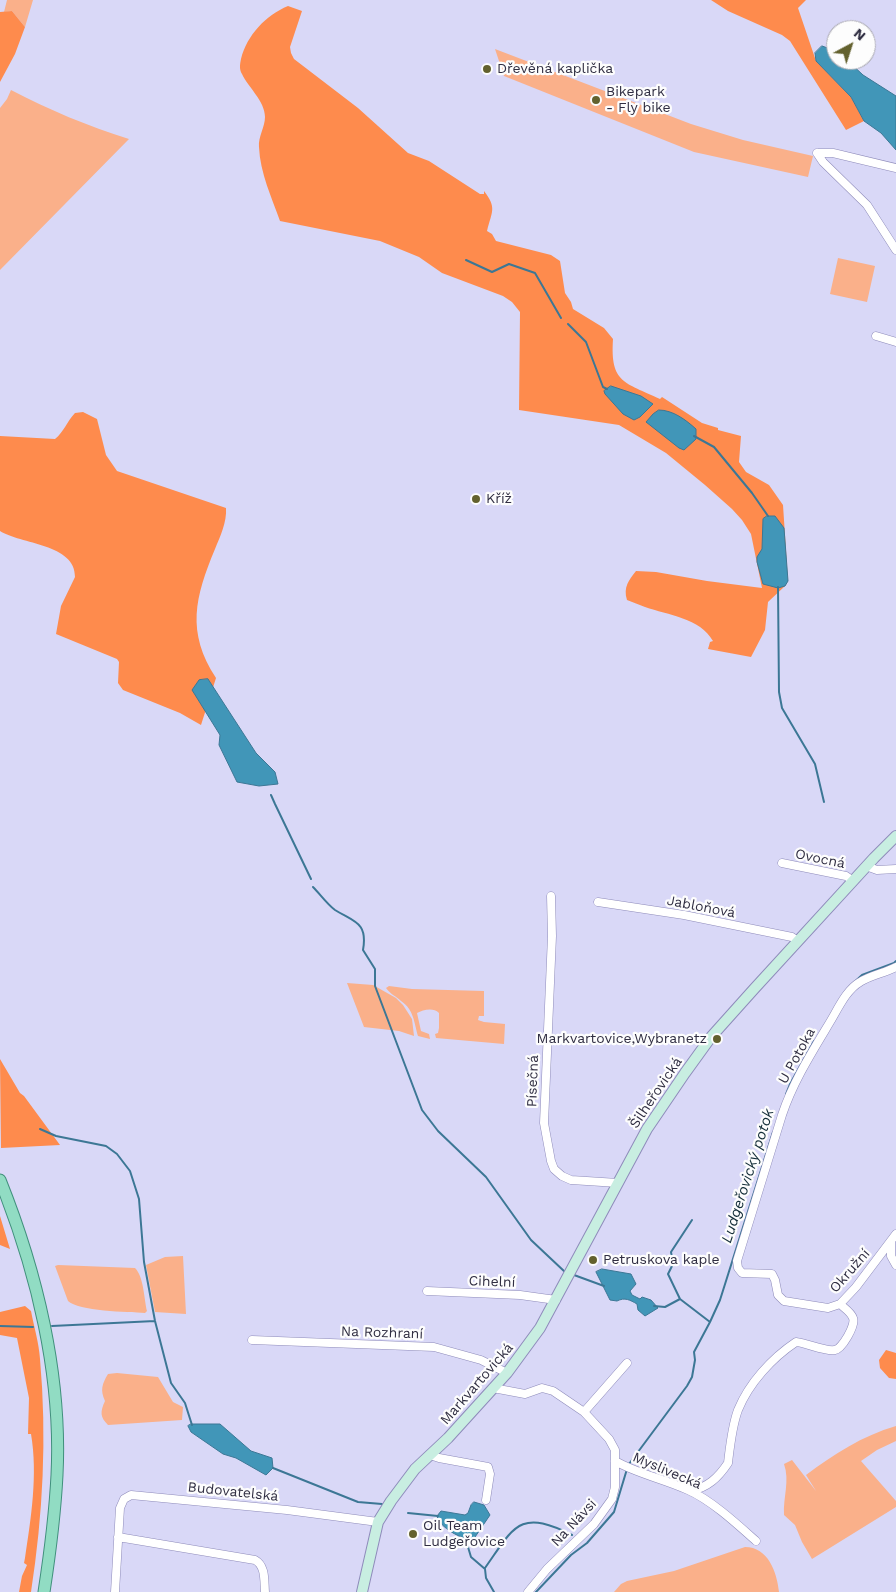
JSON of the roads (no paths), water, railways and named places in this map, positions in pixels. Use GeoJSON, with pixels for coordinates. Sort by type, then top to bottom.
{"type":"FeatureCollection","features":[{"type":"Feature","properties":{"kind":"main road"},"geometry":{"type":"LineString","coordinates":[[0,1180],[28,1263],[46,1334],[54,1391],[58,1448],[57,1474],[44,1592]]}},
{"type":"Feature","properties":{"kind":"street"},"geometry":{"type":"LineString","coordinates":[[896,168],[833,153],[817,153],[823,162],[868,205],[896,250]]}},
{"type":"Feature","properties":{"kind":"street"},"geometry":{"type":"LineString","coordinates":[[876,336],[896,342]]}},
{"type":"Feature","properties":{"kind":"street","name":"Šilheřovická"},"geometry":{"type":"LineString","coordinates":[[540,1328],[647,1129],[685,1073],[711,1038],[852,880],[896,836]]}},
{"type":"Feature","properties":{"kind":"street","name":"Ovocná"},"geometry":{"type":"LineString","coordinates":[[782,863],[846,876],[852,880]]}},
{"type":"Feature","properties":{"kind":"street"},"geometry":{"type":"LineString","coordinates":[[866,866],[877,870],[896,869]]}},
{"type":"Feature","properties":{"kind":"street","name":"Písečná"},"geometry":{"type":"LineString","coordinates":[[551,896],[552,936],[548,993],[544,1123],[551,1161],[554,1169],[562,1176],[571,1180],[618,1183]]}},
{"type":"Feature","properties":{"kind":"street","name":"Jabloňová"},"geometry":{"type":"LineString","coordinates":[[598,902],[693,917],[792,936],[798,941]]}},
{"type":"Feature","properties":{"kind":"street","name":"U Potoka"},"geometry":{"type":"LineString","coordinates":[[742,1273],[738,1268],[737,1261],[787,1098],[796,1079],[842,1003],[859,982],[896,967]]}},
{"type":"Feature","properties":{"kind":"street","name":"Okružní"},"geometry":{"type":"LineString","coordinates":[[742,1273],[772,1274],[778,1295],[784,1301],[828,1308],[840,1304],[856,1287],[896,1234]]}},
{"type":"Feature","properties":{"kind":"street"},"geometry":{"type":"LineString","coordinates":[[891,1241],[891,1256],[896,1265]]}},
{"type":"Feature","properties":{"kind":"street","name":"Cihelní"},"geometry":{"type":"LineString","coordinates":[[427,1291],[520,1295],[556,1300]]}},
{"type":"Feature","properties":{"kind":"street"},"geometry":{"type":"LineString","coordinates":[[691,1491],[712,1482],[728,1463],[738,1410],[754,1383],[777,1357],[796,1342],[833,1351],[842,1346],[854,1322],[849,1311],[840,1304]]}},
{"type":"Feature","properties":{"kind":"street","name":"Markvartovická"},"geometry":{"type":"LineString","coordinates":[[362,1592],[378,1522],[401,1487],[507,1372],[540,1328]]}},
{"type":"Feature","properties":{"kind":"street","name":"Na Rozhraní"},"geometry":{"type":"LineString","coordinates":[[252,1340],[434,1347],[481,1360],[507,1372]]}},
{"type":"Feature","properties":{"kind":"street"},"geometry":{"type":"LineString","coordinates":[[584,1412],[627,1363]]}},
{"type":"Feature","properties":{"kind":"street","name":"Na Návsi"},"geometry":{"type":"LineString","coordinates":[[493,1388],[525,1394],[542,1388],[553,1391],[584,1412],[609,1439],[615,1450],[615,1488],[612,1499],[594,1524],[547,1569],[528,1592]]}},
{"type":"Feature","properties":{"kind":"street"},"geometry":{"type":"LineString","coordinates":[[430,1455],[488,1467],[490,1474],[486,1500]]}},
{"type":"Feature","properties":{"kind":"street","name":"Myslivecká"},"geometry":{"type":"LineString","coordinates":[[616,1461],[627,1468],[691,1491],[735,1522],[756,1541]]}},
{"type":"Feature","properties":{"kind":"street","name":"Budovatelská"},"geometry":{"type":"LineString","coordinates":[[115,1592],[120,1508],[124,1499],[131,1495],[287,1510],[378,1522]]}},
{"type":"Feature","properties":{"kind":"street"},"geometry":{"type":"LineString","coordinates":[[118,1537],[255,1560],[262,1568],[265,1592]]}},
{"type":"Feature","properties":{"kind":"water"},"geometry":{"type":"Polygon","coordinates":[[[822,46],[826,47],[826,70],[858,70],[896,96],[896,150],[881,133],[864,121],[851,97],[816,61],[815,53],[822,46]]]}},
{"type":"Feature","properties":{"kind":"water"},"geometry":{"type":"Polygon","coordinates":[[[611,386],[641,396],[653,404],[640,417],[634,420],[623,414],[605,394],[604,391],[611,386]]]}},
{"type":"Feature","properties":{"kind":"water"},"geometry":{"type":"Polygon","coordinates":[[[659,410],[664,410],[684,419],[696,429],[696,439],[684,450],[646,422],[659,410]]]}},
{"type":"Feature","properties":{"kind":"water"},"geometry":{"type":"Polygon","coordinates":[[[767,516],[775,516],[784,528],[788,581],[785,586],[778,588],[763,584],[757,562],[757,557],[762,549],[763,519],[767,516]]]}},
{"type":"Feature","properties":{"kind":"water"},"geometry":{"type":"Polygon","coordinates":[[[208,679],[256,753],[275,772],[278,784],[259,786],[237,782],[219,745],[220,735],[192,690],[199,680],[208,679]]]}},
{"type":"Feature","properties":{"kind":"water"},"geometry":{"type":"Polygon","coordinates":[[[602,1269],[631,1274],[636,1284],[630,1291],[632,1295],[640,1299],[642,1297],[651,1300],[658,1308],[645,1316],[638,1310],[637,1304],[632,1301],[625,1299],[610,1300],[596,1272],[602,1269]]]}},
{"type":"Feature","properties":{"kind":"water"},"geometry":{"type":"Polygon","coordinates":[[[191,1424],[220,1424],[251,1451],[272,1458],[273,1468],[266,1475],[236,1458],[223,1454],[191,1432],[188,1426],[191,1424]]]}},
{"type":"Feature","properties":{"kind":"water"},"geometry":{"type":"Polygon","coordinates":[[[474,1502],[484,1505],[490,1515],[473,1540],[463,1538],[447,1529],[442,1525],[437,1516],[441,1511],[465,1515],[474,1502]]]}},
{"type":"Feature","properties":{"kind":"waterway"},"geometry":{"type":"LineString","coordinates":[[466,260],[492,272],[509,264],[535,273],[561,318]]}},
{"type":"Feature","properties":{"kind":"waterway"},"geometry":{"type":"LineString","coordinates":[[568,324],[586,342],[603,387],[607,389]]}},
{"type":"Feature","properties":{"kind":"waterway"},"geometry":{"type":"LineString","coordinates":[[694,436],[714,447],[752,493],[768,516]]}},
{"type":"Feature","properties":{"kind":"waterway"},"geometry":{"type":"LineString","coordinates":[[778,587],[779,692],[782,708],[815,764],[824,802]]}},
{"type":"Feature","properties":{"kind":"waterway"},"geometry":{"type":"LineString","coordinates":[[271,795],[311,879]]}},
{"type":"Feature","properties":{"kind":"waterway"},"geometry":{"type":"LineString","coordinates":[[313,887],[332,908],[354,921],[361,928],[364,941],[363,950],[375,969],[375,986],[422,1110],[438,1131],[486,1177],[531,1240],[565,1272]]}},
{"type":"Feature","properties":{"kind":"waterway","name":"Ludgeřovický potok"},"geometry":{"type":"LineString","coordinates":[[849,987],[862,975],[896,961]]}},
{"type":"Feature","properties":{"kind":"waterway","name":"Ludgeřovický potok"},"geometry":{"type":"LineString","coordinates":[[786,1094],[814,1041]]}},
{"type":"Feature","properties":{"kind":"waterway"},"geometry":{"type":"LineString","coordinates":[[40,1129],[56,1136],[106,1146],[117,1154],[130,1171],[139,1199],[144,1262],[155,1321],[171,1383],[185,1403],[192,1425]]}},
{"type":"Feature","properties":{"kind":"waterway","name":"Ludgeřovický potok"},"geometry":{"type":"LineString","coordinates":[[629,1464],[692,1377],[695,1360],[694,1352],[720,1300],[773,1132]]}},
{"type":"Feature","properties":{"kind":"waterway"},"geometry":{"type":"LineString","coordinates":[[680,1299],[668,1274],[673,1264],[671,1252],[692,1220]]}},
{"type":"Feature","properties":{"kind":"waterway"},"geometry":{"type":"LineString","coordinates":[[574,1275],[604,1286]]}},
{"type":"Feature","properties":{"kind":"waterway"},"geometry":{"type":"LineString","coordinates":[[654,1306],[665,1307],[680,1299],[710,1322]]}},
{"type":"Feature","properties":{"kind":"waterway"},"geometry":{"type":"LineString","coordinates":[[52,1326],[155,1321]]}},
{"type":"Feature","properties":{"kind":"waterway"},"geometry":{"type":"LineString","coordinates":[[0,1326],[33,1327]]}},
{"type":"Feature","properties":{"kind":"waterway"},"geometry":{"type":"LineString","coordinates":[[273,1468],[358,1502],[382,1504]]}},
{"type":"Feature","properties":{"kind":"waterway","name":"Ludgeřovický potok"},"geometry":{"type":"LineString","coordinates":[[536,1592],[571,1555],[587,1543],[614,1512],[627,1469]]}},
{"type":"Feature","properties":{"kind":"waterway"},"geometry":{"type":"LineString","coordinates":[[408,1513],[438,1516]]}},
{"type":"Feature","properties":{"kind":"waterway"},"geometry":{"type":"LineString","coordinates":[[485,1568],[511,1532],[520,1526],[529,1523],[540,1523],[572,1535]]}},
{"type":"Feature","properties":{"kind":"waterway"},"geometry":{"type":"LineString","coordinates":[[465,1537],[471,1557],[485,1569],[486,1578],[494,1592]]}},
{"type":"Feature","properties":{"kind":"place","name":"Dřevěná kaplička"},"geometry":{"type":"Point","coordinates":[487,69]}},
{"type":"Feature","properties":{"kind":"place","name":"Bikepark - Fly bike"},"geometry":{"type":"Point","coordinates":[596,100]}},
{"type":"Feature","properties":{"kind":"place","name":"Kříž"},"geometry":{"type":"Point","coordinates":[476,499]}},
{"type":"Feature","properties":{"kind":"place","name":"Markvartovice,Wybranetz"},"geometry":{"type":"Point","coordinates":[717,1039]}},
{"type":"Feature","properties":{"kind":"place","name":"Petruskova kaple"},"geometry":{"type":"Point","coordinates":[593,1260]}},
{"type":"Feature","properties":{"kind":"place","name":"Oil Team Ludgeřovice"},"geometry":{"type":"Point","coordinates":[413,1534]}}]}
